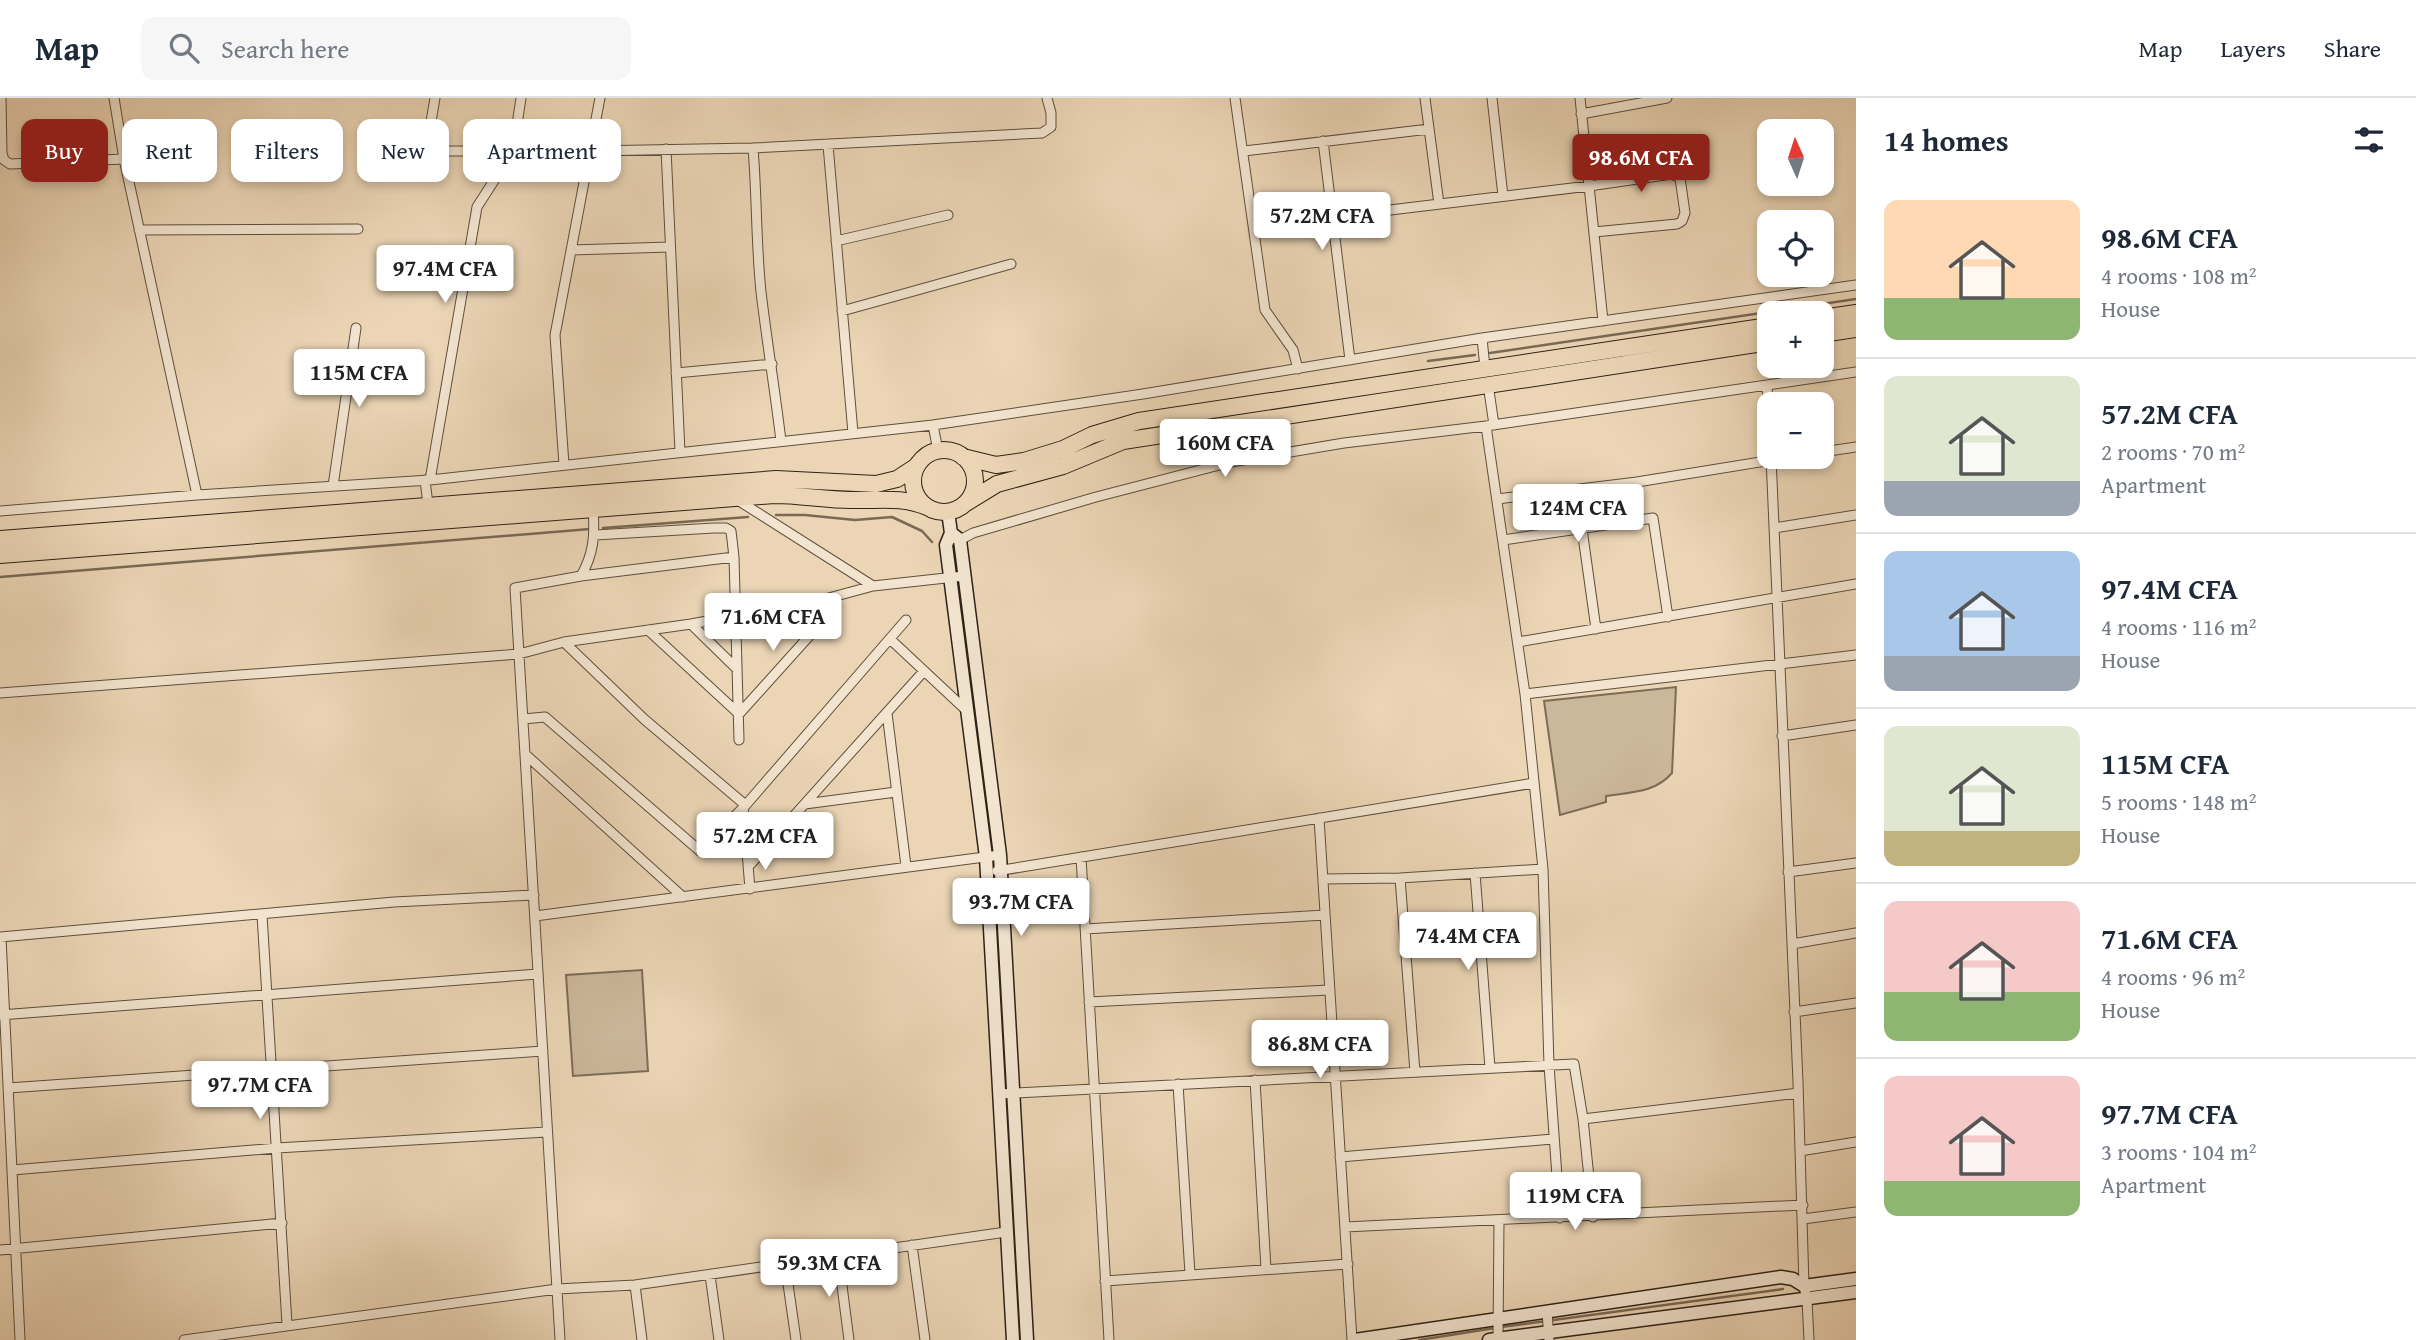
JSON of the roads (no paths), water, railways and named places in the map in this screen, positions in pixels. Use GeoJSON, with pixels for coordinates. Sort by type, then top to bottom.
{"type":"FeatureCollection","features":[{"type":"Feature","properties":{"kind":"highway"},"geometry":{"type":"LineString","coordinates":[[1834,316],[1856,313]]}},
{"type":"Feature","properties":{"kind":"highway"},"geometry":{"type":"LineString","coordinates":[[0,555],[774,495],[853,500],[892,498],[913,501],[936,511],[948,512],[997,484],[1063,466],[1123,441],[1757,328]]}},
{"type":"Feature","properties":{"kind":"highway"},"geometry":{"type":"LineString","coordinates":[[1834,332],[1856,329]]}},
{"type":"Feature","properties":{"kind":"highway"},"geometry":{"type":"LineString","coordinates":[[0,539],[776,479],[876,484],[897,479],[917,466],[926,456],[938,451],[951,451],[963,457],[996,465],[1024,461],[1063,449],[1104,431],[1139,421],[1757,343]]}},
{"type":"Feature","properties":{"kind":"highway"},"geometry":{"type":"LineString","coordinates":[[963,457],[972,468],[975,481],[973,493],[966,503]]}},
{"type":"Feature","properties":{"kind":"highway"},"geometry":{"type":"LineString","coordinates":[[917,466],[913,478],[914,488],[918,498],[927,507]]}},
{"type":"Feature","properties":{"kind":"street"},"geometry":{"type":"LineString","coordinates":[[1,98],[1,153],[4,160],[10,164],[122,159]]}},
{"type":"Feature","properties":{"kind":"street"},"geometry":{"type":"LineString","coordinates":[[114,98],[122,147]]}},
{"type":"Feature","properties":{"kind":"street"},"geometry":{"type":"LineString","coordinates":[[435,98],[426,150],[463,150]]}},
{"type":"Feature","properties":{"kind":"street"},"geometry":{"type":"LineString","coordinates":[[518,119],[522,98]]}},
{"type":"Feature","properties":{"kind":"street"},"geometry":{"type":"LineString","coordinates":[[596,119],[600,98]]}},
{"type":"Feature","properties":{"kind":"street"},"geometry":{"type":"LineString","coordinates":[[621,150],[828,145],[1042,133],[1051,127],[1047,98]]}},
{"type":"Feature","properties":{"kind":"street"},"geometry":{"type":"LineString","coordinates":[[1236,98],[1265,310],[1293,349],[1298,369]]}},
{"type":"Feature","properties":{"kind":"street"},"geometry":{"type":"LineString","coordinates":[[1425,98],[1439,204]]}},
{"type":"Feature","properties":{"kind":"street"},"geometry":{"type":"LineString","coordinates":[[1492,98],[1503,196]]}},
{"type":"Feature","properties":{"kind":"street"},"geometry":{"type":"LineString","coordinates":[[1580,98],[1603,321]]}},
{"type":"Feature","properties":{"kind":"street"},"geometry":{"type":"LineString","coordinates":[[1581,114],[1667,98]]}},
{"type":"Feature","properties":{"kind":"street"},"geometry":{"type":"LineString","coordinates":[[1244,151],[1429,129]]}},
{"type":"Feature","properties":{"kind":"street"},"geometry":{"type":"LineString","coordinates":[[1323,141],[1349,360]]}},
{"type":"Feature","properties":{"kind":"street"},"geometry":{"type":"LineString","coordinates":[[828,145],[853,433]]}},
{"type":"Feature","properties":{"kind":"street"},"geometry":{"type":"LineString","coordinates":[[754,148],[760,282],[781,441]]}},
{"type":"Feature","properties":{"kind":"street"},"geometry":{"type":"LineString","coordinates":[[666,149],[680,453]]}},
{"type":"Feature","properties":{"kind":"street"},"geometry":{"type":"LineString","coordinates":[[1332,217],[1672,174],[1680,178],[1685,213],[1682,221],[1594,232]]}},
{"type":"Feature","properties":{"kind":"street"},"geometry":{"type":"LineString","coordinates":[[129,182],[197,495]]}},
{"type":"Feature","properties":{"kind":"street"},"geometry":{"type":"LineString","coordinates":[[428,505],[427,480],[477,207],[493,182]]}},
{"type":"Feature","properties":{"kind":"street"},"geometry":{"type":"LineString","coordinates":[[564,465],[555,335],[584,182]]}},
{"type":"Feature","properties":{"kind":"street"},"geometry":{"type":"LineString","coordinates":[[836,241],[948,215]]}},
{"type":"Feature","properties":{"kind":"street"},"geometry":{"type":"LineString","coordinates":[[139,230],[358,229]]}},
{"type":"Feature","properties":{"kind":"street"},"geometry":{"type":"LineString","coordinates":[[571,250],[670,247]]}},
{"type":"Feature","properties":{"kind":"street"},"geometry":{"type":"LineString","coordinates":[[842,311],[1011,264]]}},
{"type":"Feature","properties":{"kind":"street"},"geometry":{"type":"LineString","coordinates":[[0,511],[427,480],[933,425],[1482,338],[1856,285]]}},
{"type":"Feature","properties":{"kind":"street"},"geometry":{"type":"LineString","coordinates":[[332,486],[356,328]]}},
{"type":"Feature","properties":{"kind":"street"},"geometry":{"type":"LineString","coordinates":[[1482,338],[1497,499],[1525,694],[1543,869],[1549,1065],[1560,1218]]}},
{"type":"Feature","properties":{"kind":"street"},"geometry":{"type":"LineString","coordinates":[[676,373],[772,364]]}},
{"type":"Feature","properties":{"kind":"street"},"geometry":{"type":"LineString","coordinates":[[955,537],[1231,462],[1344,443],[1490,425],[1856,372]]}},
{"type":"Feature","properties":{"kind":"street"},"geometry":{"type":"LineString","coordinates":[[1767,385],[1767,392]]}},
{"type":"Feature","properties":{"kind":"street"},"geometry":{"type":"LineString","coordinates":[[933,425],[938,451]]}},
{"type":"Feature","properties":{"kind":"street"},"geometry":{"type":"LineString","coordinates":[[1834,450],[1856,447]]}},
{"type":"Feature","properties":{"kind":"street"},"geometry":{"type":"LineString","coordinates":[[1497,499],[1637,482],[1757,461]]}},
{"type":"Feature","properties":{"kind":"street"},"geometry":{"type":"LineString","coordinates":[[1771,469],[1803,1205],[1804,1286],[1809,1340]]}},
{"type":"Feature","properties":{"kind":"street"},"geometry":{"type":"LineString","coordinates":[[734,498],[873,586]]}},
{"type":"Feature","properties":{"kind":"street"},"geometry":{"type":"LineString","coordinates":[[581,576],[591,558],[595,535],[593,509]]}},
{"type":"Feature","properties":{"kind":"street"},"geometry":{"type":"LineString","coordinates":[[948,512],[955,537],[967,711],[986,857],[994,872],[1013,1093],[1027,1340]]}},
{"type":"Feature","properties":{"kind":"street"},"geometry":{"type":"LineString","coordinates":[[1773,528],[1856,515]]}},
{"type":"Feature","properties":{"kind":"street"},"geometry":{"type":"LineString","coordinates":[[1503,540],[1654,518],[1668,617]]}},
{"type":"Feature","properties":{"kind":"street"},"geometry":{"type":"LineString","coordinates":[[595,535],[726,528],[731,531],[739,740]]}},
{"type":"Feature","properties":{"kind":"street"},"geometry":{"type":"LineString","coordinates":[[1582,529],[1596,629]]}},
{"type":"Feature","properties":{"kind":"street"},"geometry":{"type":"LineString","coordinates":[[559,1340],[516,588],[581,576],[734,557]]}},
{"type":"Feature","properties":{"kind":"street"},"geometry":{"type":"LineString","coordinates":[[0,693],[519,654],[564,642],[691,624],[825,599],[873,586],[957,577]]}},
{"type":"Feature","properties":{"kind":"street"},"geometry":{"type":"LineString","coordinates":[[957,577],[1000,855],[994,872],[999,1094],[1013,1340]]}},
{"type":"Feature","properties":{"kind":"street"},"geometry":{"type":"LineString","coordinates":[[1518,642],[1856,584]]}},
{"type":"Feature","properties":{"kind":"street"},"geometry":{"type":"LineString","coordinates":[[738,714],[820,624],[825,599]]}},
{"type":"Feature","properties":{"kind":"street"},"geometry":{"type":"LineString","coordinates":[[523,719],[545,717],[697,851],[704,849],[744,807],[906,620]]}},
{"type":"Feature","properties":{"kind":"street"},"geometry":{"type":"LineString","coordinates":[[691,624],[737,669]]}},
{"type":"Feature","properties":{"kind":"street"},"geometry":{"type":"LineString","coordinates":[[648,630],[738,714]]}},
{"type":"Feature","properties":{"kind":"street"},"geometry":{"type":"LineString","coordinates":[[890,639],[967,711]]}},
{"type":"Feature","properties":{"kind":"street"},"geometry":{"type":"LineString","coordinates":[[564,642],[645,719],[743,803],[750,889]]}},
{"type":"Feature","properties":{"kind":"street"},"geometry":{"type":"LineString","coordinates":[[1525,694],[1856,655]]}},
{"type":"Feature","properties":{"kind":"street"},"geometry":{"type":"LineString","coordinates":[[748,867],[924,671]]}},
{"type":"Feature","properties":{"kind":"street"},"geometry":{"type":"LineString","coordinates":[[887,713],[906,866]]}},
{"type":"Feature","properties":{"kind":"street"},"geometry":{"type":"LineString","coordinates":[[1782,736],[1856,725]]}},
{"type":"Feature","properties":{"kind":"street"},"geometry":{"type":"LineString","coordinates":[[525,754],[683,897]]}},
{"type":"Feature","properties":{"kind":"street"},"geometry":{"type":"LineString","coordinates":[[994,872],[1534,783]]}},
{"type":"Feature","properties":{"kind":"street"},"geometry":{"type":"LineString","coordinates":[[805,804],[896,792]]}},
{"type":"Feature","properties":{"kind":"street"},"geometry":{"type":"LineString","coordinates":[[1319,818],[1334,1076],[1354,1340],[1781,1277],[1793,1279],[1804,1286],[1856,1279]]}},
{"type":"Feature","properties":{"kind":"street"},"geometry":{"type":"LineString","coordinates":[[535,916],[1000,855]]}},
{"type":"Feature","properties":{"kind":"street"},"geometry":{"type":"LineString","coordinates":[[1081,857],[1109,1340]]}},
{"type":"Feature","properties":{"kind":"street"},"geometry":{"type":"LineString","coordinates":[[1788,872],[1856,863]]}},
{"type":"Feature","properties":{"kind":"street"},"geometry":{"type":"LineString","coordinates":[[1324,879],[1400,878],[1543,869]]}},
{"type":"Feature","properties":{"kind":"street"},"geometry":{"type":"LineString","coordinates":[[1475,873],[1490,1068]]}},
{"type":"Feature","properties":{"kind":"street"},"geometry":{"type":"LineString","coordinates":[[1400,878],[1415,1072]]}},
{"type":"Feature","properties":{"kind":"street"},"geometry":{"type":"LineString","coordinates":[[20,1340],[0,937],[394,902],[534,895]]}},
{"type":"Feature","properties":{"kind":"street"},"geometry":{"type":"LineString","coordinates":[[262,915],[288,1324]]}},
{"type":"Feature","properties":{"kind":"street"},"geometry":{"type":"LineString","coordinates":[[1085,929],[1325,915]]}},
{"type":"Feature","properties":{"kind":"street"},"geometry":{"type":"LineString","coordinates":[[1791,944],[1856,933]]}},
{"type":"Feature","properties":{"kind":"street"},"geometry":{"type":"LineString","coordinates":[[2,1015],[538,974]]}},
{"type":"Feature","properties":{"kind":"street"},"geometry":{"type":"LineString","coordinates":[[1089,1002],[1329,990]]}},
{"type":"Feature","properties":{"kind":"street"},"geometry":{"type":"LineString","coordinates":[[1794,1012],[1856,1003]]}},
{"type":"Feature","properties":{"kind":"street"},"geometry":{"type":"LineString","coordinates":[[8,1088],[543,1051]]}},
{"type":"Feature","properties":{"kind":"street"},"geometry":{"type":"LineString","coordinates":[[999,1094],[1574,1064],[1583,1119],[1593,1217]]}},
{"type":"Feature","properties":{"kind":"street"},"geometry":{"type":"LineString","coordinates":[[1255,1080],[1266,1269]]}},
{"type":"Feature","properties":{"kind":"street"},"geometry":{"type":"LineString","coordinates":[[1178,1084],[1190,1274]]}},
{"type":"Feature","properties":{"kind":"street"},"geometry":{"type":"LineString","coordinates":[[1583,1119],[1798,1093]]}},
{"type":"Feature","properties":{"kind":"street"},"geometry":{"type":"LineString","coordinates":[[12,1170],[277,1148],[547,1132]]}},
{"type":"Feature","properties":{"kind":"street"},"geometry":{"type":"LineString","coordinates":[[1340,1157],[1553,1139]]}},
{"type":"Feature","properties":{"kind":"street"},"geometry":{"type":"LineString","coordinates":[[1800,1151],[1856,1143]]}},
{"type":"Feature","properties":{"kind":"street"},"geometry":{"type":"LineString","coordinates":[[1345,1227],[1803,1205]]}},
{"type":"Feature","properties":{"kind":"street"},"geometry":{"type":"LineString","coordinates":[[1803,1219],[1856,1212]]}},
{"type":"Feature","properties":{"kind":"street"},"geometry":{"type":"LineString","coordinates":[[1499,1221],[1498,1318],[1493,1339],[1548,1336],[1856,1293]]}},
{"type":"Feature","properties":{"kind":"street"},"geometry":{"type":"LineString","coordinates":[[0,1250],[282,1223]]}},
{"type":"Feature","properties":{"kind":"street"},"geometry":{"type":"LineString","coordinates":[[184,1340],[556,1289],[635,1285],[1006,1231]]}},
{"type":"Feature","properties":{"kind":"street"},"geometry":{"type":"LineString","coordinates":[[912,1245],[925,1340]]}},
{"type":"Feature","properties":{"kind":"street"},"geometry":{"type":"LineString","coordinates":[[838,1255],[849,1340]]}},
{"type":"Feature","properties":{"kind":"street"},"geometry":{"type":"LineString","coordinates":[[785,1263],[796,1340]]}},
{"type":"Feature","properties":{"kind":"street"},"geometry":{"type":"LineString","coordinates":[[1105,1281],[1348,1264]]}},
{"type":"Feature","properties":{"kind":"street"},"geometry":{"type":"LineString","coordinates":[[710,1275],[719,1340]]}},
{"type":"Feature","properties":{"kind":"street"},"geometry":{"type":"LineString","coordinates":[[635,1285],[642,1340]]}},
{"type":"Feature","properties":{"kind":"street"},"geometry":{"type":"LineString","coordinates":[[1547,1311],[1548,1336]]}},
{"type":"Feature","properties":{"kind":"waterway"},"geometry":{"type":"LineString","coordinates":[[1490,353],[1856,299]]}},
{"type":"Feature","properties":{"kind":"waterway"},"geometry":{"type":"LineString","coordinates":[[1428,361],[1475,355]]}},
{"type":"Feature","properties":{"kind":"waterway"},"geometry":{"type":"LineString","coordinates":[[776,515],[855,520],[892,517],[922,531],[932,542]]}},
{"type":"Feature","properties":{"kind":"waterway"},"geometry":{"type":"LineString","coordinates":[[603,528],[748,517]]}},
{"type":"Feature","properties":{"kind":"waterway"},"geometry":{"type":"LineString","coordinates":[[0,577],[590,529]]}},
{"type":"Feature","properties":{"kind":"waterway"},"geometry":{"type":"LineString","coordinates":[[1501,1327],[1783,1289]]}},
{"type":"Feature","properties":{"kind":"waterway"},"geometry":{"type":"LineString","coordinates":[[1419,1340],[1495,1328]]}}]}
